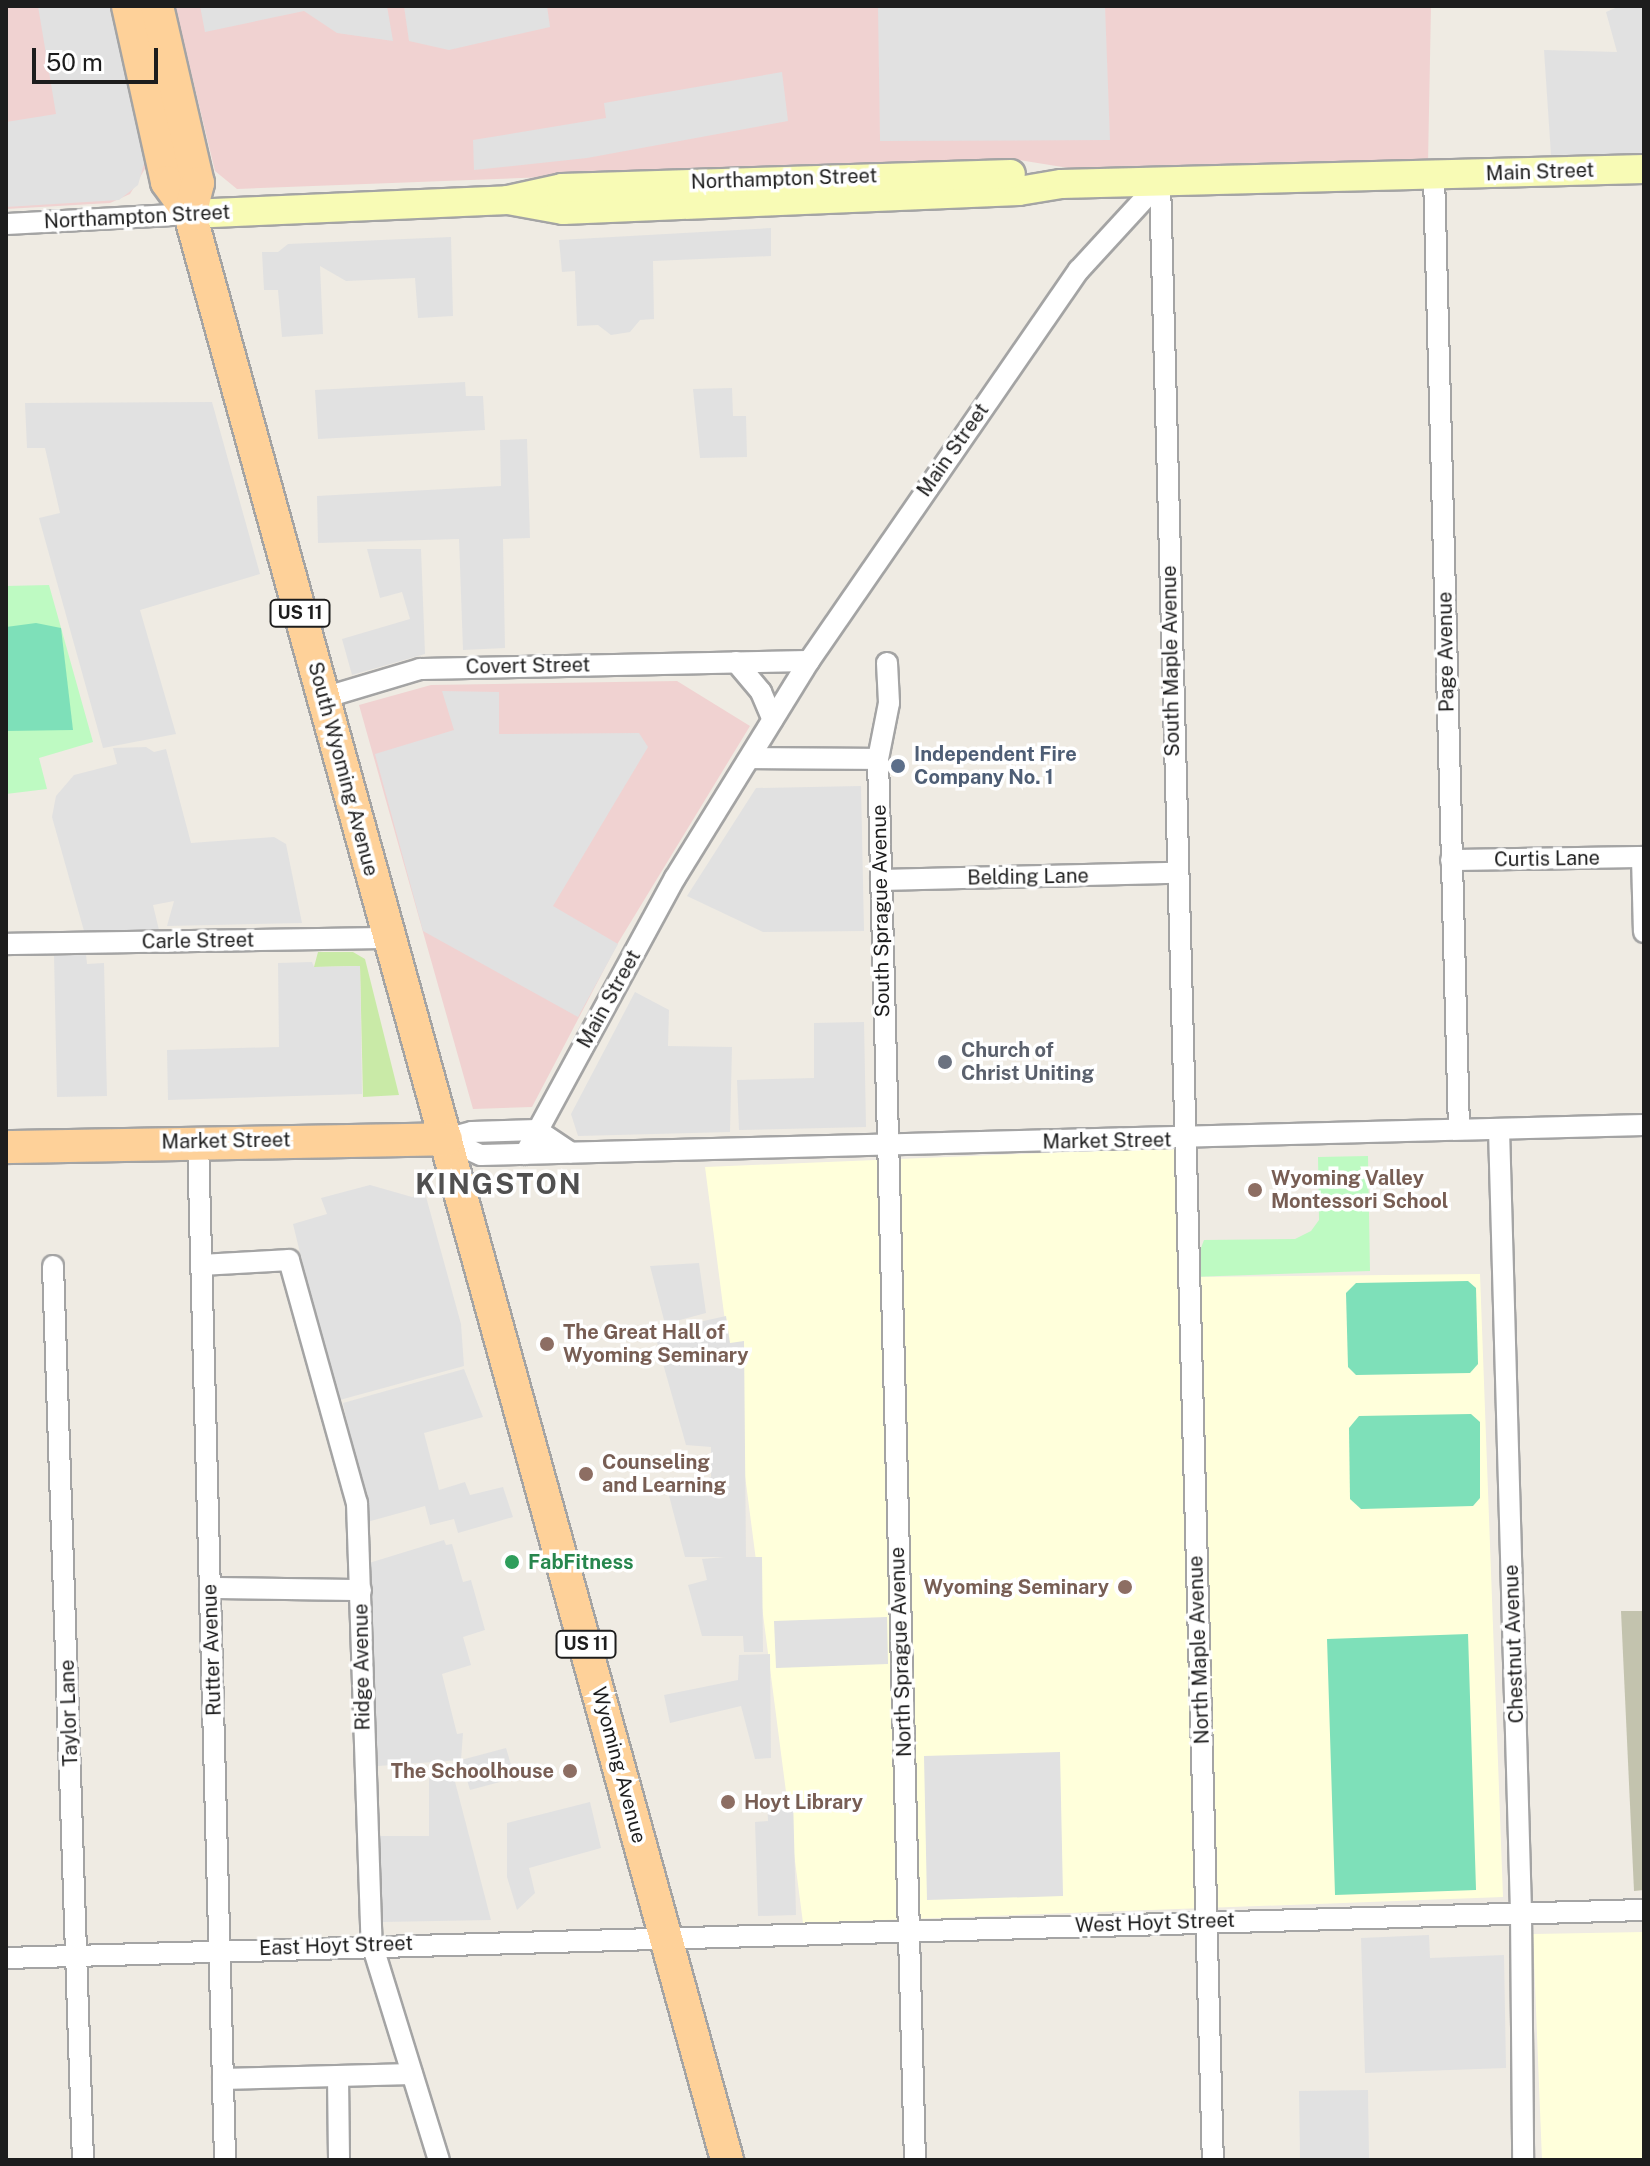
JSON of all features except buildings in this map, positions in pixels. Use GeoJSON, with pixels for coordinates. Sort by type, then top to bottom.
{"type":"FeatureCollection","features":[{"type":"Feature","properties":{"kind":"main road","name":"South Wyoming Avenue"},"geometry":{"type":"LineString","coordinates":[[128,6],[167,182],[190,214],[446,1139]]}},
{"type":"Feature","properties":{"kind":"main road","name":"South Wyoming Avenue"},"geometry":{"type":"LineString","coordinates":[[157,6],[198,183],[190,214]]}},
{"type":"Feature","properties":{"kind":"main road","name":"Market Street"},"geometry":{"type":"LineString","coordinates":[[6,1147],[198,1141],[446,1139]]}},
{"type":"Feature","properties":{"kind":"main road","name":"Wyoming Avenue"},"geometry":{"type":"LineString","coordinates":[[446,1139],[727,2160]]}},
{"type":"Feature","properties":{"kind":"street","name":"Main Street"},"geometry":{"type":"LineString","coordinates":[[525,1154],[658,908],[809,661],[1079,270],[1160,182],[1644,169]]}},
{"type":"Feature","properties":{"kind":"street","name":"Page Avenue"},"geometry":{"type":"LineString","coordinates":[[1434,175],[1459,1129]]}},
{"type":"Feature","properties":{"kind":"street","name":"Northampton Street"},"geometry":{"type":"LineString","coordinates":[[6,224],[508,200],[563,210],[1019,191],[1061,184],[1160,182]]}},
{"type":"Feature","properties":{"kind":"street","name":"South Maple Avenue"},"geometry":{"type":"LineString","coordinates":[[1160,182],[1182,1140]]}},
{"type":"Feature","properties":{"kind":"street","name":"Covert Street"},"geometry":{"type":"LineString","coordinates":[[323,698],[420,669],[809,661]]}},
{"type":"Feature","properties":{"kind":"street"},"geometry":{"type":"LineString","coordinates":[[736,662],[761,692],[773,720]]}},
{"type":"Feature","properties":{"kind":"street"},"geometry":{"type":"LineString","coordinates":[[750,758],[878,759],[889,703],[887,663]]}},
{"type":"Feature","properties":{"kind":"street","name":"South Sprague Avenue"},"geometry":{"type":"LineString","coordinates":[[878,759],[885,1144]]}},
{"type":"Feature","properties":{"kind":"street","name":"Curtis Lane"},"geometry":{"type":"LineString","coordinates":[[1451,860],[1643,857]]}},
{"type":"Feature","properties":{"kind":"street"},"geometry":{"type":"LineString","coordinates":[[1643,857],[1644,932]]}},
{"type":"Feature","properties":{"kind":"street","name":"Belding Lane"},"geometry":{"type":"LineString","coordinates":[[881,880],[1176,873]]}},
{"type":"Feature","properties":{"kind":"street","name":"Carle Street"},"geometry":{"type":"LineString","coordinates":[[6,944],[389,938]]}},
{"type":"Feature","properties":{"kind":"street","name":"Market Street"},"geometry":{"type":"LineString","coordinates":[[446,1139],[481,1155],[1182,1140],[1644,1125]]}},
{"type":"Feature","properties":{"kind":"street","name":"Chestnut Avenue"},"geometry":{"type":"LineString","coordinates":[[1499,1129],[1521,1913],[1523,2160]]}},
{"type":"Feature","properties":{"kind":"street"},"geometry":{"type":"LineString","coordinates":[[537,1130],[570,1152]]}},
{"type":"Feature","properties":{"kind":"street","name":"Market Street"},"geometry":{"type":"LineString","coordinates":[[446,1139],[472,1132],[537,1130]]}},
{"type":"Feature","properties":{"kind":"street","name":"North Maple Avenue"},"geometry":{"type":"LineString","coordinates":[[1182,1140],[1213,2160]]}},
{"type":"Feature","properties":{"kind":"street","name":"Rutter Avenue"},"geometry":{"type":"LineString","coordinates":[[198,1141],[225,2160]]}},
{"type":"Feature","properties":{"kind":"street","name":"North Sprague Avenue"},"geometry":{"type":"LineString","coordinates":[[885,1144],[915,2160]]}},
{"type":"Feature","properties":{"kind":"street","name":"Ridge Avenue"},"geometry":{"type":"LineString","coordinates":[[202,1265],[289,1260],[357,1503],[372,1944],[439,2160]]}},
{"type":"Feature","properties":{"kind":"street","name":"Taylor Lane"},"geometry":{"type":"LineString","coordinates":[[53,1266],[83,2160]]}},
{"type":"Feature","properties":{"kind":"street"},"geometry":{"type":"LineString","coordinates":[[210,1588],[361,1590]]}},
{"type":"Feature","properties":{"kind":"street","name":"West Hoyt Street"},"geometry":{"type":"LineString","coordinates":[[666,1937],[1644,1910]]}},
{"type":"Feature","properties":{"kind":"street","name":"East Hoyt Street"},"geometry":{"type":"LineString","coordinates":[[6,1958],[666,1937]]}},
{"type":"Feature","properties":{"kind":"street"},"geometry":{"type":"LineString","coordinates":[[223,2079],[412,2074]]}},
{"type":"Feature","properties":{"kind":"street"},"geometry":{"type":"LineString","coordinates":[[338,2076],[339,2160]]}},
{"type":"Feature","properties":{"kind":"shaded area"},"geometry":{"type":"Polygon","coordinates":[[[6,6],[114,6],[146,167],[130,194],[110,203],[6,209],[6,6]]]}},
{"type":"Feature","properties":{"kind":"shaded area"},"geometry":{"type":"Polygon","coordinates":[[[38,6],[114,6],[146,157],[138,185],[119,200],[6,207],[6,122],[56,114],[38,6]]]}},
{"type":"Feature","properties":{"kind":"shaded area"},"geometry":{"type":"Polygon","coordinates":[[[175,6],[1431,6],[1428,163],[1087,171],[1013,159],[237,189],[215,171],[175,6]]]}},
{"type":"Feature","properties":{"kind":"shaded area"},"geometry":{"type":"Polygon","coordinates":[[[200,6],[387,6],[393,41],[337,33],[304,11],[205,32],[200,6]]]}},
{"type":"Feature","properties":{"kind":"shaded area"},"geometry":{"type":"Polygon","coordinates":[[[404,6],[547,6],[550,27],[449,50],[409,41],[404,6]]]}},
{"type":"Feature","properties":{"kind":"shaded area"},"geometry":{"type":"Polygon","coordinates":[[[878,6],[1105,6],[1110,140],[880,141],[878,6]]]}},
{"type":"Feature","properties":{"kind":"shaded area"},"geometry":{"type":"Polygon","coordinates":[[[1620,6],[1644,6],[1644,154],[1551,155],[1544,50],[1617,52],[1606,12],[1620,6]]]}},
{"type":"Feature","properties":{"kind":"shaded area"},"geometry":{"type":"Polygon","coordinates":[[[782,72],[788,121],[587,158],[474,170],[473,140],[606,118],[604,103],[782,72]]]}},
{"type":"Feature","properties":{"kind":"shaded area"},"geometry":{"type":"Polygon","coordinates":[[[771,228],[771,256],[653,261],[654,319],[640,320],[630,332],[611,335],[598,325],[577,326],[575,271],[562,272],[559,240],[771,228]]]}},
{"type":"Feature","properties":{"kind":"shaded area"},"geometry":{"type":"Polygon","coordinates":[[[451,237],[453,316],[418,318],[415,278],[346,281],[320,266],[323,334],[282,337],[278,290],[264,290],[262,252],[278,252],[288,244],[451,237]]]}},
{"type":"Feature","properties":{"kind":"shaded area"},"geometry":{"type":"Polygon","coordinates":[[[465,382],[466,396],[483,396],[485,430],[318,439],[315,390],[465,382]]]}},
{"type":"Feature","properties":{"kind":"shaded area"},"geometry":{"type":"Polygon","coordinates":[[[732,388],[733,416],[746,416],[747,457],[700,458],[693,389],[732,388]]]}},
{"type":"Feature","properties":{"kind":"shaded area"},"geometry":{"type":"Polygon","coordinates":[[[212,402],[260,574],[140,610],[176,734],[103,748],[39,518],[60,513],[45,448],[27,448],[25,403],[212,402]]]}},
{"type":"Feature","properties":{"kind":"shaded area"},"geometry":{"type":"Polygon","coordinates":[[[527,439],[530,538],[503,539],[505,648],[463,650],[459,539],[318,543],[317,496],[501,486],[500,440],[527,439]]]}},
{"type":"Feature","properties":{"kind":"shaded area"},"geometry":{"type":"Polygon","coordinates":[[[367,549],[421,549],[425,654],[352,675],[342,639],[410,619],[402,592],[380,598],[367,549]]]}},
{"type":"Feature","properties":{"kind":"shaded area"},"geometry":{"type":"Polygon","coordinates":[[[677,681],[750,726],[618,943],[532,1107],[473,1109],[359,705],[431,685],[677,681]]]}},
{"type":"Feature","properties":{"kind":"shaded area"},"geometry":{"type":"Polygon","coordinates":[[[442,691],[499,692],[499,734],[639,733],[648,747],[553,906],[618,944],[578,1017],[423,931],[375,754],[454,730],[442,691]]]}},
{"type":"Feature","properties":{"kind":"shaded area"},"geometry":{"type":"Polygon","coordinates":[[[146,747],[154,752],[166,749],[191,843],[274,837],[286,844],[302,923],[167,926],[174,901],[153,905],[159,930],[84,931],[52,817],[56,796],[74,775],[117,764],[113,748],[146,747]]]}},
{"type":"Feature","properties":{"kind":"shaded area"},"geometry":{"type":"Polygon","coordinates":[[[861,786],[864,931],[763,932],[687,896],[756,788],[861,786]]]}},
{"type":"Feature","properties":{"kind":"shaded area"},"geometry":{"type":"Polygon","coordinates":[[[86,954],[87,964],[104,963],[107,1096],[57,1097],[54,955],[86,954]]]}},
{"type":"Feature","properties":{"kind":"shaded area"},"geometry":{"type":"Polygon","coordinates":[[[312,962],[314,967],[360,966],[362,1094],[168,1100],[167,1050],[279,1047],[278,963],[312,962]]]}},
{"type":"Feature","properties":{"kind":"shaded area"},"geometry":{"type":"Polygon","coordinates":[[[635,992],[669,1010],[668,1046],[732,1047],[730,1132],[578,1136],[571,1114],[635,992]]]}},
{"type":"Feature","properties":{"kind":"shaded area"},"geometry":{"type":"Polygon","coordinates":[[[864,1022],[866,1127],[739,1130],[737,1080],[814,1078],[814,1023],[864,1022]]]}},
{"type":"Feature","properties":{"kind":"shaded area","name":"Wyoming Seminary"},"geometry":{"type":"Polygon","coordinates":[[[1190,1147],[1190,1277],[1480,1274],[1503,1897],[803,1923],[705,1167],[1190,1147]]]}},
{"type":"Feature","properties":{"kind":"shaded area"},"geometry":{"type":"Polygon","coordinates":[[[370,1185],[412,1197],[425,1193],[461,1324],[464,1366],[336,1401],[293,1224],[327,1214],[321,1198],[370,1185]]]}},
{"type":"Feature","properties":{"kind":"shaded area"},"geometry":{"type":"Polygon","coordinates":[[[699,1263],[706,1313],[665,1324],[650,1266],[699,1263]]]}},
{"type":"Feature","properties":{"kind":"shaded area"},"geometry":{"type":"Polygon","coordinates":[[[726,1316],[730,1343],[744,1341],[746,1557],[762,1557],[763,1652],[744,1652],[743,1636],[702,1636],[688,1585],[707,1580],[702,1559],[725,1557],[685,1557],[667,1488],[711,1477],[711,1447],[686,1445],[654,1332],[726,1316]]]}},
{"type":"Feature","properties":{"kind":"shaded area"},"geometry":{"type":"Polygon","coordinates":[[[464,1369],[483,1417],[424,1433],[439,1490],[465,1482],[470,1495],[503,1487],[513,1517],[458,1533],[454,1519],[430,1525],[425,1506],[367,1522],[343,1403],[464,1369]]]}},
{"type":"Feature","properties":{"kind":"shaded area"},"geometry":{"type":"Polygon","coordinates":[[[444,1540],[446,1545],[452,1544],[463,1582],[471,1580],[485,1630],[463,1637],[471,1665],[442,1674],[457,1734],[463,1733],[461,1760],[378,1766],[369,1563],[444,1540]]]}},
{"type":"Feature","properties":{"kind":"shaded area"},"geometry":{"type":"Polygon","coordinates":[[[1621,1611],[1644,1611],[1644,1890],[1634,1891],[1621,1611]]]}},
{"type":"Feature","properties":{"kind":"shaded area"},"geometry":{"type":"Polygon","coordinates":[[[887,1617],[888,1664],[776,1668],[774,1621],[887,1617]]]}},
{"type":"Feature","properties":{"kind":"shaded area"},"geometry":{"type":"Polygon","coordinates":[[[770,1654],[771,1758],[755,1759],[741,1706],[670,1723],[664,1695],[738,1680],[739,1655],[770,1654]]]}},
{"type":"Feature","properties":{"kind":"shaded area"},"geometry":{"type":"Polygon","coordinates":[[[506,1748],[515,1778],[470,1790],[461,1760],[506,1748]]]}},
{"type":"Feature","properties":{"kind":"shaded area"},"geometry":{"type":"Polygon","coordinates":[[[1060,1752],[1063,1896],[927,1900],[924,1756],[1060,1752]]]}},
{"type":"Feature","properties":{"kind":"shaded area"},"geometry":{"type":"Polygon","coordinates":[[[453,1774],[491,1920],[381,1922],[380,1836],[429,1836],[429,1775],[453,1774]]]}},
{"type":"Feature","properties":{"kind":"shaded area"},"geometry":{"type":"Polygon","coordinates":[[[793,1797],[796,1915],[758,1916],[755,1822],[768,1821],[767,1798],[793,1797]]]}},
{"type":"Feature","properties":{"kind":"shaded area"},"geometry":{"type":"Polygon","coordinates":[[[590,1802],[601,1848],[529,1868],[535,1893],[517,1910],[507,1877],[507,1823],[590,1802]]]}},
{"type":"Feature","properties":{"kind":"shaded area"},"geometry":{"type":"Polygon","coordinates":[[[1644,1932],[1644,2160],[1542,2160],[1533,1934],[1644,1932]]]}},
{"type":"Feature","properties":{"kind":"shaded area"},"geometry":{"type":"Polygon","coordinates":[[[1429,1935],[1430,1958],[1504,1955],[1506,2068],[1365,2073],[1361,1938],[1429,1935]]]}},
{"type":"Feature","properties":{"kind":"shaded area"},"geometry":{"type":"Polygon","coordinates":[[[1368,2090],[1369,2160],[1300,2160],[1299,2091],[1368,2090]]]}},
{"type":"Feature","properties":{"kind":"green space"},"geometry":{"type":"Polygon","coordinates":[[[49,585],[93,742],[39,758],[47,789],[6,794],[6,586],[49,585]]]}},
{"type":"Feature","properties":{"kind":"green space"},"geometry":{"type":"Polygon","coordinates":[[[36,623],[61,628],[73,730],[6,731],[6,627],[36,623]]]}},
{"type":"Feature","properties":{"kind":"green space"},"geometry":{"type":"Polygon","coordinates":[[[318,952],[353,952],[365,959],[399,1095],[363,1097],[360,966],[314,967],[318,952]]]}},
{"type":"Feature","properties":{"kind":"green space"},"geometry":{"type":"Polygon","coordinates":[[[1368,1156],[1370,1271],[1190,1277],[1204,1240],[1295,1239],[1311,1231],[1319,1220],[1318,1157],[1368,1156]]]}},
{"type":"Feature","properties":{"kind":"green space"},"geometry":{"type":"Polygon","coordinates":[[[1468,1281],[1476,1288],[1478,1364],[1470,1373],[1356,1375],[1348,1367],[1346,1293],[1356,1283],[1468,1281]]]}},
{"type":"Feature","properties":{"kind":"green space"},"geometry":{"type":"Polygon","coordinates":[[[1471,1414],[1480,1422],[1480,1498],[1473,1506],[1361,1509],[1350,1499],[1349,1428],[1359,1416],[1471,1414]]]}},
{"type":"Feature","properties":{"kind":"green space"},"geometry":{"type":"Polygon","coordinates":[[[1468,1634],[1476,1890],[1335,1895],[1327,1639],[1468,1634]]]}},
{"type":"Feature","properties":{"kind":"place","name":"Independent Fire Company No. 1"},"geometry":{"type":"Point","coordinates":[898,766]}},
{"type":"Feature","properties":{"kind":"place","name":"Church of Christ Uniting"},"geometry":{"type":"Point","coordinates":[945,1062]}},
{"type":"Feature","properties":{"kind":"place","name":"Wyoming Valley Montessori School"},"geometry":{"type":"Point","coordinates":[1255,1190]}},
{"type":"Feature","properties":{"kind":"place","name":"The Great Hall of Wyoming Seminary"},"geometry":{"type":"Point","coordinates":[547,1344]}},
{"type":"Feature","properties":{"kind":"place","name":"Counseling and Learning"},"geometry":{"type":"Point","coordinates":[586,1474]}},
{"type":"Feature","properties":{"kind":"place","name":"FabFitness"},"geometry":{"type":"Point","coordinates":[512,1562]}},
{"type":"Feature","properties":{"kind":"place","name":"Wyoming Seminary"},"geometry":{"type":"Point","coordinates":[1125,1587]}},
{"type":"Feature","properties":{"kind":"place","name":"The Schoolhouse"},"geometry":{"type":"Point","coordinates":[570,1771]}},
{"type":"Feature","properties":{"kind":"place","name":"Hoyt Library"},"geometry":{"type":"Point","coordinates":[728,1802]}},
{"type":"Feature","properties":{"kind":"district","name":"KINGSTON"},"geometry":{"type":"Point","coordinates":[499,1184]}}]}
